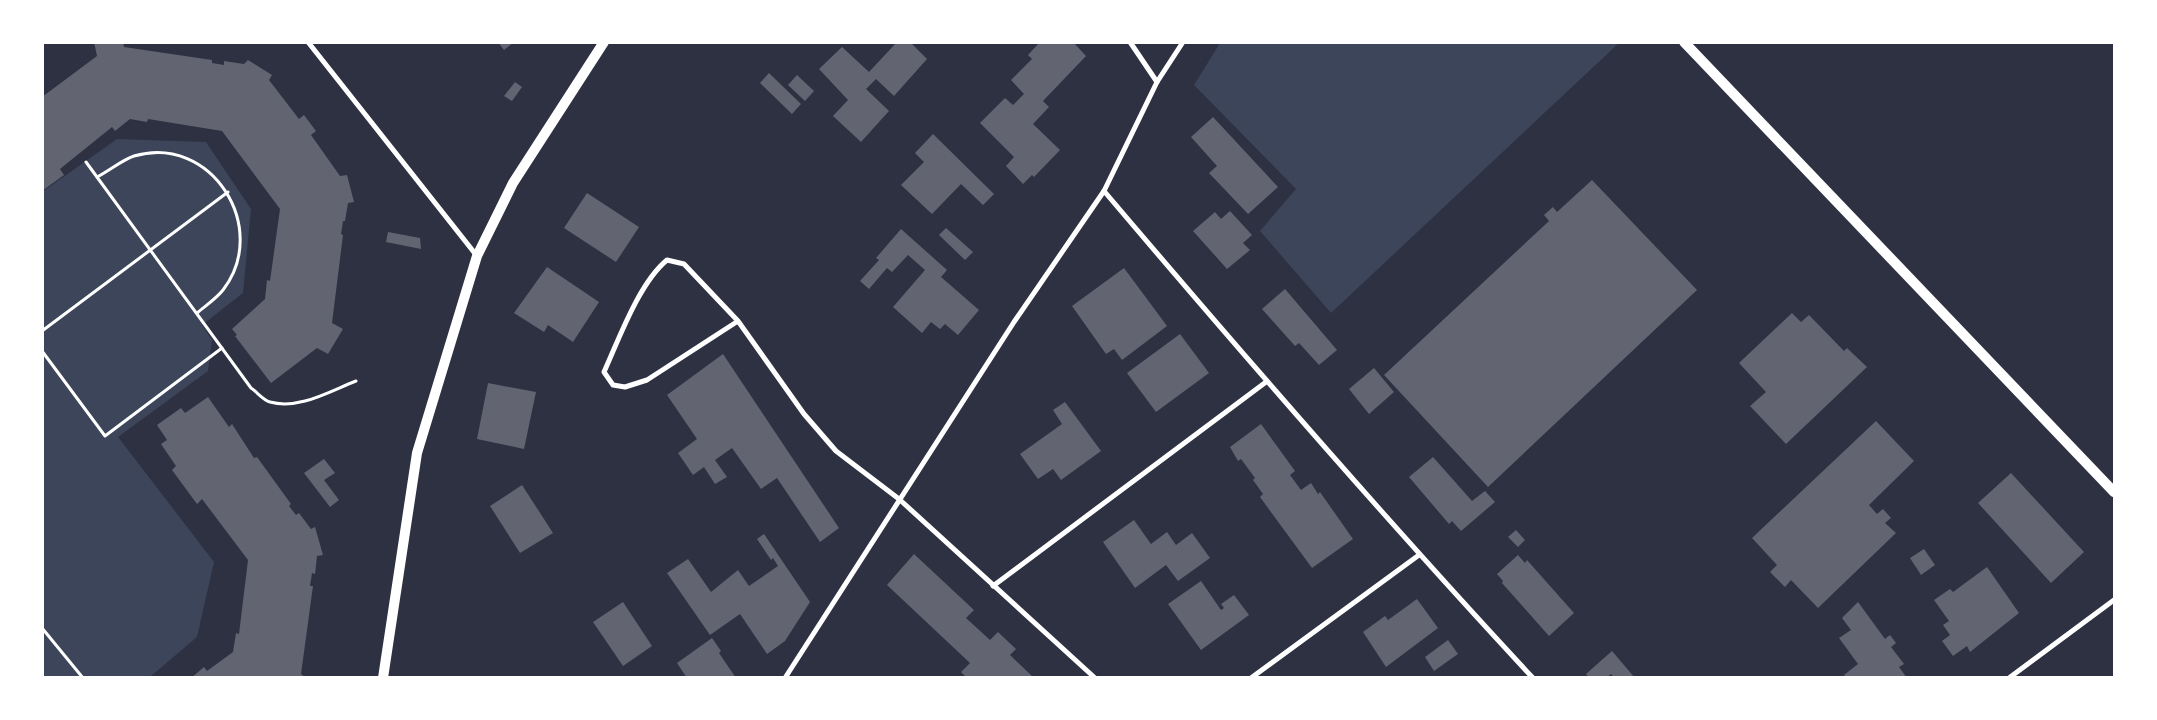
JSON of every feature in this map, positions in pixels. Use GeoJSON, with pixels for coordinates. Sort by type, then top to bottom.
{"type":"FeatureCollection","features":[{"type":"Feature","properties":{"kind":"main road"},"geometry":{"type":"LineString","coordinates":[[383,678],[417,453],[477,256],[513,182],[604,42]]}},
{"type":"Feature","properties":{"kind":"main road"},"geometry":{"type":"LineString","coordinates":[[1684,42],[2114,492]]}},
{"type":"Feature","properties":{"kind":"street"},"geometry":{"type":"LineString","coordinates":[[308,42],[477,256]]}},
{"type":"Feature","properties":{"kind":"street"},"geometry":{"type":"LineString","coordinates":[[1130,42],[1158,82]]}},
{"type":"Feature","properties":{"kind":"street"},"geometry":{"type":"LineString","coordinates":[[785,678],[1014,322],[1104,190],[1158,82],[1183,42]]}},
{"type":"Feature","properties":{"kind":"street"},"geometry":{"type":"LineString","coordinates":[[1104,190],[1266,382],[1419,555],[1533,678]]}},
{"type":"Feature","properties":{"kind":"street"},"geometry":{"type":"LineString","coordinates":[[738,321],[647,380],[625,387],[613,385],[604,372],[626,322],[656,269],[667,260],[684,264],[738,321],[804,414],[836,451],[899,499],[1095,678]]}},
{"type":"Feature","properties":{"kind":"street"},"geometry":{"type":"LineString","coordinates":[[993,586],[1266,382]]}},
{"type":"Feature","properties":{"kind":"street"},"geometry":{"type":"LineString","coordinates":[[1251,678],[1419,555]]}},
{"type":"Feature","properties":{"kind":"street"},"geometry":{"type":"LineString","coordinates":[[2009,678],[2114,600]]}},
{"type":"Feature","properties":{"kind":"path"},"geometry":{"type":"LineString","coordinates":[[98,177],[133,156],[155,153],[176,155],[196,163],[214,176],[228,192],[237,214],[241,237],[238,261],[222,292],[197,313]]}},
{"type":"Feature","properties":{"kind":"path"},"geometry":{"type":"LineString","coordinates":[[86,162],[251,388],[268,401],[285,404],[305,401],[356,381]]}},
{"type":"Feature","properties":{"kind":"path"},"geometry":{"type":"LineString","coordinates":[[42,331],[228,192]]}},
{"type":"Feature","properties":{"kind":"path"},"geometry":{"type":"LineString","coordinates":[[42,351],[105,436],[222,348]]}},
{"type":"Feature","properties":{"kind":"path"},"geometry":{"type":"LineString","coordinates":[[42,628],[83,678]]}},
{"type":"Feature","properties":{"kind":"shaded area"},"geometry":{"type":"Polygon","coordinates":[[[1220,43],[1619,43],[1331,313],[1260,231],[1296,189],[1194,85],[1220,43]]]}},
{"type":"Feature","properties":{"kind":"shaded area"},"geometry":{"type":"Polygon","coordinates":[[[117,139],[206,142],[251,209],[243,293],[202,325],[212,340],[208,371],[118,437],[214,562],[197,637],[150,677],[43,677],[42,192],[117,139]]]}},
{"type":"Feature","properties":{"kind":"building"},"geometry":{"type":"Polygon","coordinates":[[[94,42],[123,42],[124,47],[212,60],[212,63],[224,65],[224,61],[244,64],[248,60],[272,75],[269,80],[299,119],[304,115],[316,131],[311,135],[340,176],[347,175],[354,202],[348,203],[345,221],[343,221],[341,234],[343,235],[332,323],[343,329],[328,354],[317,348],[271,383],[235,336],[237,335],[232,329],[265,299],[267,280],[270,281],[280,209],[222,131],[148,119],[147,122],[130,119],[115,131],[112,127],[60,169],[64,175],[42,191],[42,97],[97,56],[94,42]]]}},
{"type":"Feature","properties":{"kind":"building"},"geometry":{"type":"Polygon","coordinates":[[[498,42],[514,42],[504,50],[498,42]]]}},
{"type":"Feature","properties":{"kind":"building"},"geometry":{"type":"Polygon","coordinates":[[[897,42],[910,42],[927,59],[894,96],[876,79],[866,89],[889,111],[861,142],[833,116],[848,100],[819,69],[842,47],[869,72],[897,42]]]}},
{"type":"Feature","properties":{"kind":"building"},"geometry":{"type":"Polygon","coordinates":[[[1040,42],[1073,42],[1086,56],[1043,101],[1049,107],[1033,124],[1060,150],[1034,177],[1032,175],[1023,184],[1006,166],[1014,157],[980,123],[1005,98],[1013,105],[1024,94],[1011,80],[1032,59],[1028,55],[1040,42]]]}},
{"type":"Feature","properties":{"kind":"building"},"geometry":{"type":"Polygon","coordinates":[[[769,73],[801,104],[792,114],[760,83],[769,73]]]}},
{"type":"Feature","properties":{"kind":"building"},"geometry":{"type":"Polygon","coordinates":[[[797,75],[814,91],[805,101],[788,85],[797,75]]]}},
{"type":"Feature","properties":{"kind":"building"},"geometry":{"type":"Polygon","coordinates":[[[515,82],[522,87],[512,101],[504,96],[515,82]]]}},
{"type":"Feature","properties":{"kind":"building"},"geometry":{"type":"Polygon","coordinates":[[[1213,117],[1278,187],[1248,214],[1209,173],[1217,166],[1191,137],[1213,117]]]}},
{"type":"Feature","properties":{"kind":"building"},"geometry":{"type":"Polygon","coordinates":[[[933,134],[994,194],[983,205],[961,184],[932,214],[901,185],[924,162],[915,153],[933,134]]]}},
{"type":"Feature","properties":{"kind":"building"},"geometry":{"type":"Polygon","coordinates":[[[1592,180],[1697,290],[1488,487],[1384,375],[1549,221],[1544,215],[1553,207],[1557,212],[1592,180]]]}},
{"type":"Feature","properties":{"kind":"building"},"geometry":{"type":"Polygon","coordinates":[[[587,193],[639,227],[616,262],[564,228],[587,193]]]}},
{"type":"Feature","properties":{"kind":"building"},"geometry":{"type":"Polygon","coordinates":[[[1230,211],[1252,235],[1243,243],[1250,250],[1227,269],[1193,231],[1215,212],[1221,219],[1230,211]]]}},
{"type":"Feature","properties":{"kind":"building"},"geometry":{"type":"Polygon","coordinates":[[[946,228],[973,252],[965,260],[939,235],[946,228]]]}},
{"type":"Feature","properties":{"kind":"building"},"geometry":{"type":"Polygon","coordinates":[[[901,229],[947,270],[941,277],[979,310],[958,335],[945,324],[940,329],[931,322],[922,333],[893,307],[925,270],[908,255],[892,272],[887,268],[869,289],[860,281],[879,260],[876,258],[901,229]]]}},
{"type":"Feature","properties":{"kind":"building"},"geometry":{"type":"Polygon","coordinates":[[[388,232],[420,238],[421,249],[386,242],[388,232]]]}},
{"type":"Feature","properties":{"kind":"building"},"geometry":{"type":"Polygon","coordinates":[[[547,267],[599,302],[573,342],[548,325],[544,332],[514,313],[547,267]]]}},
{"type":"Feature","properties":{"kind":"building"},"geometry":{"type":"Polygon","coordinates":[[[1124,268],[1167,326],[1122,360],[1114,349],[1106,354],[1072,306],[1124,268]]]}},
{"type":"Feature","properties":{"kind":"building"},"geometry":{"type":"Polygon","coordinates":[[[1285,289],[1337,350],[1319,365],[1299,343],[1295,346],[1262,309],[1285,289]]]}},
{"type":"Feature","properties":{"kind":"building"},"geometry":{"type":"Polygon","coordinates":[[[1792,313],[1801,322],[1809,315],[1844,351],[1847,348],[1867,367],[1786,444],[1750,406],[1766,392],[1739,363],[1792,313]]]}},
{"type":"Feature","properties":{"kind":"building"},"geometry":{"type":"Polygon","coordinates":[[[1180,334],[1209,373],[1156,412],[1127,373],[1180,334]]]}},
{"type":"Feature","properties":{"kind":"building"},"geometry":{"type":"Polygon","coordinates":[[[723,354],[839,528],[820,542],[777,478],[761,489],[732,448],[715,460],[727,477],[715,484],[704,467],[693,475],[678,453],[697,439],[667,395],[723,354]]]}},
{"type":"Feature","properties":{"kind":"building"},"geometry":{"type":"Polygon","coordinates":[[[1374,368],[1394,392],[1369,414],[1349,389],[1374,368]]]}},
{"type":"Feature","properties":{"kind":"building"},"geometry":{"type":"Polygon","coordinates":[[[488,383],[536,392],[524,449],[477,439],[488,383]]]}},
{"type":"Feature","properties":{"kind":"building"},"geometry":{"type":"Polygon","coordinates":[[[208,397],[229,427],[232,424],[254,458],[257,457],[291,504],[289,506],[296,515],[299,513],[311,529],[315,527],[323,555],[317,556],[315,574],[312,573],[310,586],[313,586],[301,674],[306,678],[191,678],[204,667],[207,671],[233,652],[236,633],[239,634],[248,560],[202,499],[197,504],[172,470],[176,466],[161,444],[167,440],[157,425],[181,408],[185,413],[208,397]]]}},
{"type":"Feature","properties":{"kind":"building"},"geometry":{"type":"Polygon","coordinates":[[[1065,402],[1101,451],[1061,480],[1053,469],[1038,479],[1020,454],[1062,424],[1053,410],[1065,402]]]}},
{"type":"Feature","properties":{"kind":"building"},"geometry":{"type":"Polygon","coordinates":[[[1876,421],[1914,461],[1869,505],[1877,514],[1883,509],[1891,518],[1885,523],[1896,533],[1818,608],[1791,580],[1785,587],[1770,572],[1777,565],[1752,538],[1876,421]]]}},
{"type":"Feature","properties":{"kind":"building"},"geometry":{"type":"Polygon","coordinates":[[[1261,424],[1295,471],[1290,475],[1301,490],[1311,483],[1318,494],[1320,492],[1353,539],[1312,568],[1260,497],[1263,494],[1253,480],[1255,478],[1241,459],[1238,461],[1230,447],[1261,424]]]}},
{"type":"Feature","properties":{"kind":"building"},"geometry":{"type":"Polygon","coordinates":[[[1433,457],[1472,501],[1485,491],[1495,502],[1461,531],[1452,521],[1449,524],[1409,477],[1433,457]]]}},
{"type":"Feature","properties":{"kind":"building"},"geometry":{"type":"Polygon","coordinates":[[[324,459],[335,473],[324,480],[339,500],[330,507],[304,473],[324,459]]]}},
{"type":"Feature","properties":{"kind":"building"},"geometry":{"type":"Polygon","coordinates":[[[2011,473],[2084,552],[2051,583],[1978,503],[2011,473]]]}},
{"type":"Feature","properties":{"kind":"building"},"geometry":{"type":"Polygon","coordinates":[[[522,485],[553,533],[520,553],[490,506],[522,485]]]}},
{"type":"Feature","properties":{"kind":"building"},"geometry":{"type":"Polygon","coordinates":[[[1134,520],[1151,544],[1167,532],[1176,545],[1192,533],[1210,558],[1178,581],[1166,565],[1135,588],[1103,542],[1134,520]]]}},
{"type":"Feature","properties":{"kind":"building"},"geometry":{"type":"Polygon","coordinates":[[[1516,530],[1525,540],[1518,547],[1508,537],[1516,530]]]}},
{"type":"Feature","properties":{"kind":"building"},"geometry":{"type":"Polygon","coordinates":[[[764,534],[810,602],[785,641],[767,654],[740,614],[710,635],[667,573],[688,559],[711,592],[738,570],[749,586],[778,566],[773,558],[771,560],[757,539],[764,534]]]}},
{"type":"Feature","properties":{"kind":"building"},"geometry":{"type":"Polygon","coordinates":[[[1924,549],[1935,565],[1921,575],[1910,558],[1924,549]]]}},
{"type":"Feature","properties":{"kind":"building"},"geometry":{"type":"Polygon","coordinates":[[[914,554],[974,610],[966,618],[990,640],[998,632],[1016,649],[1010,655],[1034,678],[967,678],[961,672],[970,663],[887,585],[914,554]]]}},
{"type":"Feature","properties":{"kind":"building"},"geometry":{"type":"Polygon","coordinates":[[[1518,555],[1525,563],[1527,560],[1574,613],[1549,636],[1502,583],[1503,581],[1497,574],[1518,555]]]}},
{"type":"Feature","properties":{"kind":"building"},"geometry":{"type":"Polygon","coordinates":[[[1987,567],[2019,613],[1970,652],[1967,646],[1953,656],[1942,641],[1950,635],[1943,625],[1949,621],[1934,600],[1950,589],[1953,592],[1987,567]]]}},
{"type":"Feature","properties":{"kind":"building"},"geometry":{"type":"Polygon","coordinates":[[[1201,581],[1221,610],[1224,608],[1221,604],[1234,595],[1249,615],[1201,650],[1168,604],[1201,581]]]}},
{"type":"Feature","properties":{"kind":"building"},"geometry":{"type":"Polygon","coordinates":[[[1417,599],[1438,628],[1386,667],[1363,632],[1385,616],[1388,620],[1417,599]]]}},
{"type":"Feature","properties":{"kind":"building"},"geometry":{"type":"Polygon","coordinates":[[[623,602],[652,646],[623,666],[593,622],[623,602]]]}},
{"type":"Feature","properties":{"kind":"building"},"geometry":{"type":"Polygon","coordinates":[[[1858,602],[1885,639],[1890,635],[1896,643],[1891,647],[1904,664],[1899,667],[1907,678],[1846,678],[1844,675],[1858,664],[1839,638],[1851,630],[1842,618],[1858,602]]]}},
{"type":"Feature","properties":{"kind":"building"},"geometry":{"type":"Polygon","coordinates":[[[712,638],[721,651],[719,653],[736,678],[687,678],[677,663],[712,638]]]}},
{"type":"Feature","properties":{"kind":"building"},"geometry":{"type":"Polygon","coordinates":[[[1448,640],[1458,654],[1434,671],[1425,657],[1448,640]]]}},
{"type":"Feature","properties":{"kind":"building"},"geometry":{"type":"Polygon","coordinates":[[[1612,651],[1635,678],[1614,678],[1611,674],[1606,678],[1589,678],[1586,674],[1612,651]]]}}]}
